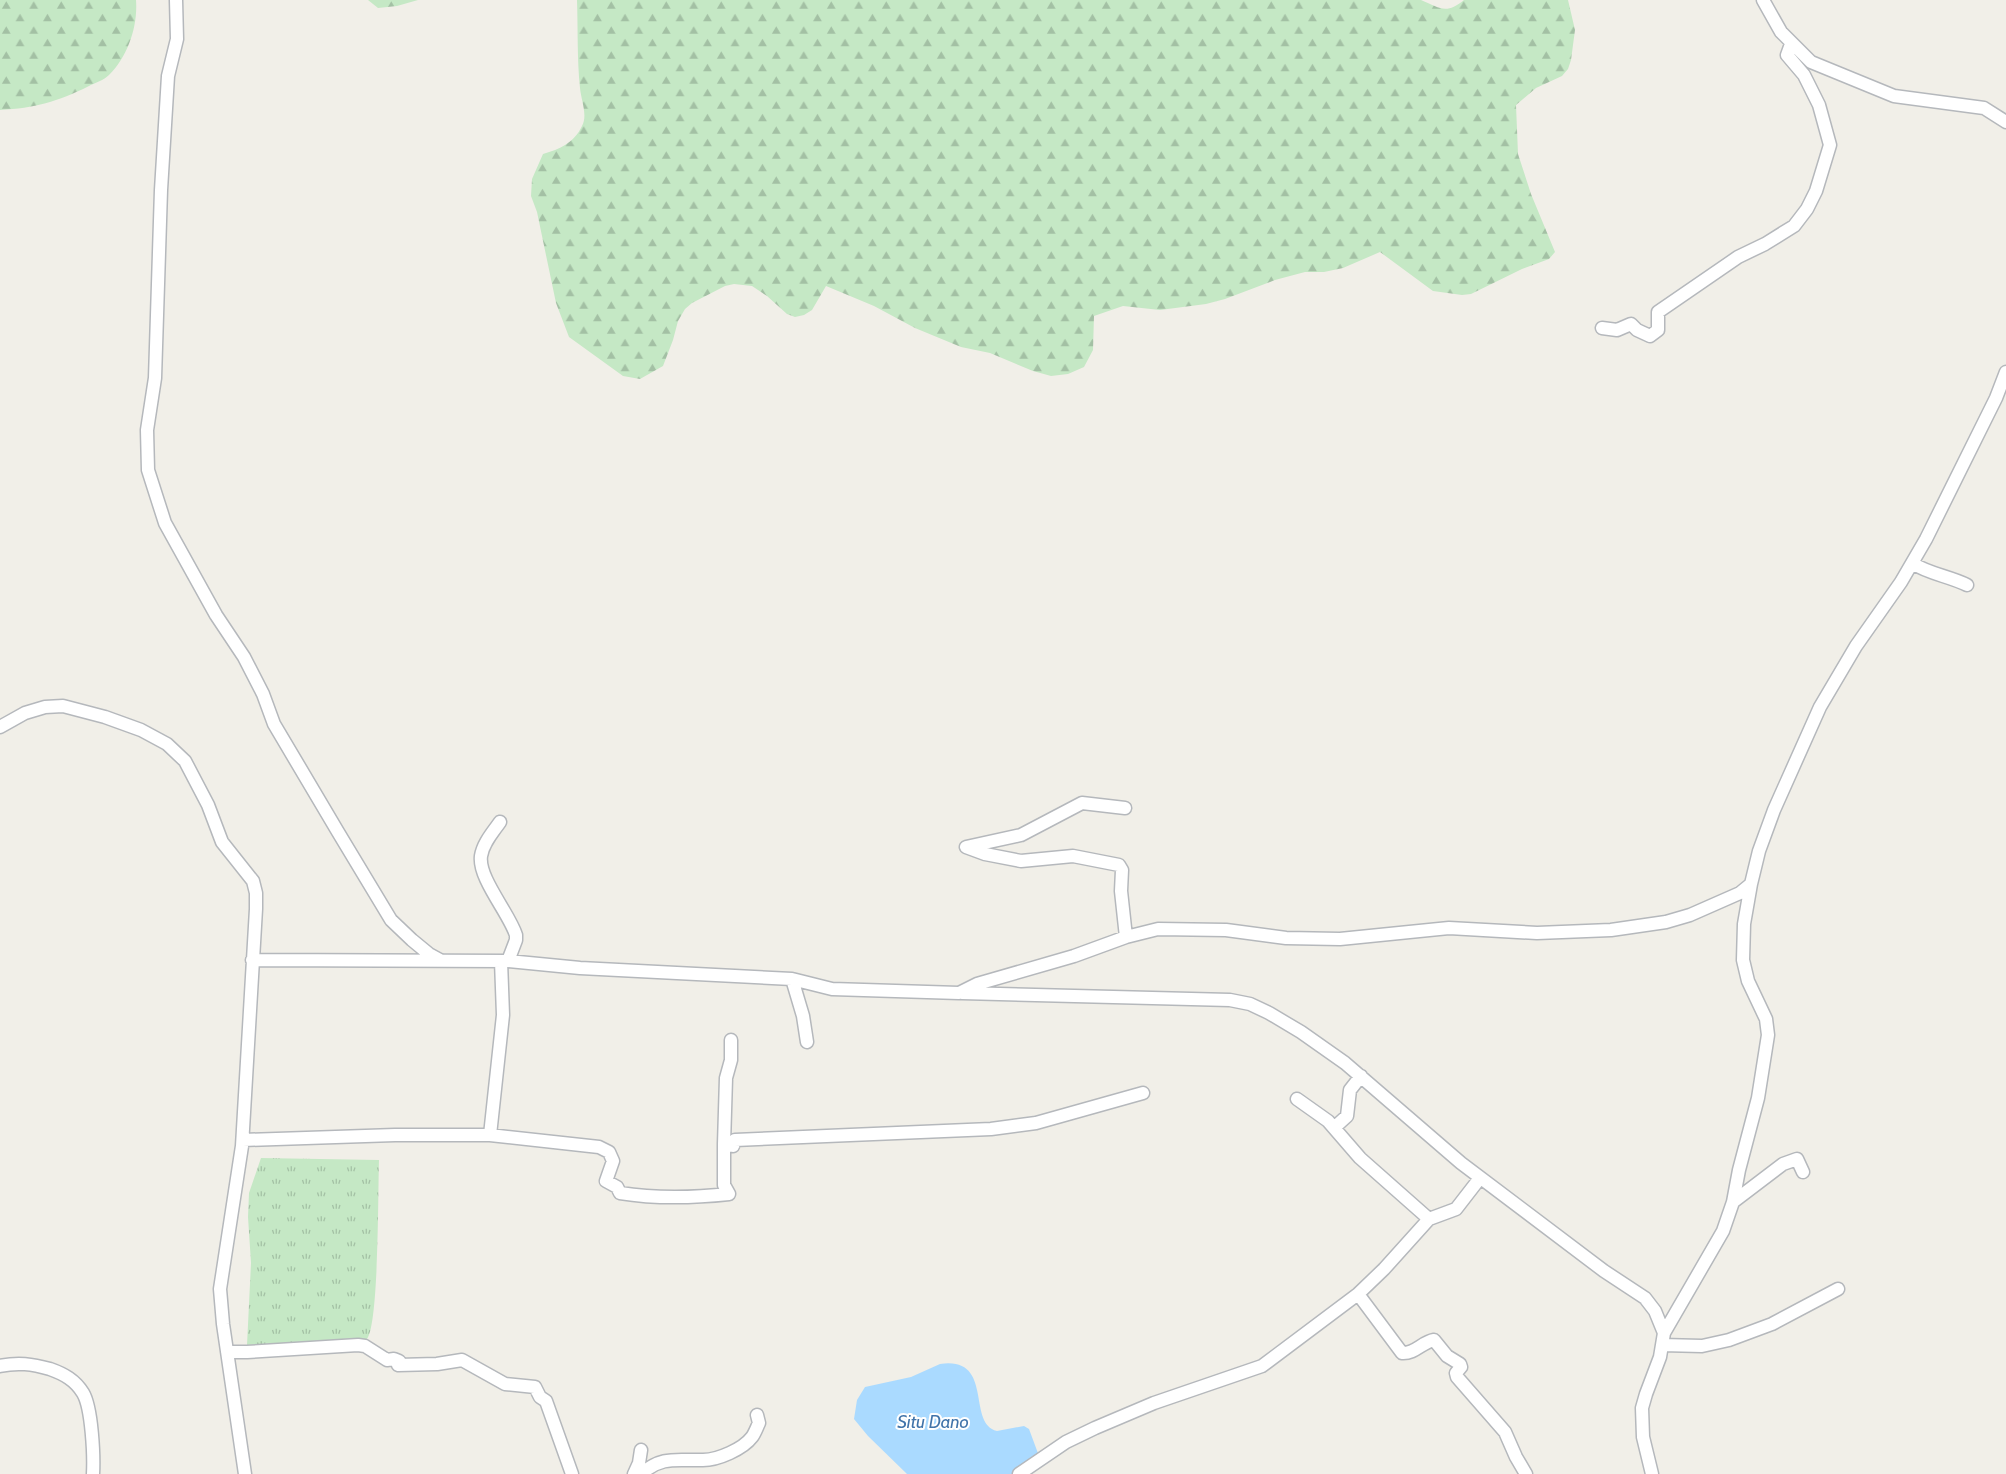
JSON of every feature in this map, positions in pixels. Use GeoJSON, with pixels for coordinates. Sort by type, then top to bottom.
{"type":"FeatureCollection","features":[{"type":"Feature","properties":{"kind":"street"},"geometry":{"type":"LineString","coordinates":[[176,0],[178,39],[168,76],[161,190],[155,378],[147,430],[148,470],[165,524],[216,615],[244,657],[263,694],[274,724],[338,832],[392,920],[429,954],[442,962]]}},
{"type":"Feature","properties":{"kind":"street"},"geometry":{"type":"LineString","coordinates":[[1763,0],[1781,32],[1811,62],[1862,82],[1876,90],[1906,98],[1984,108],[2006,122]]}},
{"type":"Feature","properties":{"kind":"street"},"geometry":{"type":"LineString","coordinates":[[1602,328],[1618,330],[1631,324],[1650,336],[1658,330],[1658,312],[1738,257],[1765,244],[1794,226],[1807,209],[1816,191],[1830,144],[1819,105],[1804,75],[1787,55],[1791,44],[1789,40]]}},
{"type":"Feature","properties":{"kind":"street"},"geometry":{"type":"LineString","coordinates":[[1652,1474],[1643,1437],[1642,1408],[1663,1339],[1723,1231],[1733,1202],[1739,1170],[1758,1098],[1768,1035],[1766,1019],[1748,981],[1743,960],[1744,924],[1750,884],[1759,851],[1774,810],[1820,707],[1856,646],[1901,582],[1912,563],[1996,398],[2006,372]]}},
{"type":"Feature","properties":{"kind":"street"},"geometry":{"type":"LineString","coordinates":[[1912,563],[1937,575],[1959,581],[1967,586]]}},
{"type":"Feature","properties":{"kind":"street"},"geometry":{"type":"LineString","coordinates":[[0,727],[25,713],[46,707],[63,706],[105,716],[141,730],[167,744],[185,761],[208,805],[222,842],[253,881],[256,909],[243,1140],[220,1290],[223,1324],[245,1474]]}},
{"type":"Feature","properties":{"kind":"street"},"geometry":{"type":"LineString","coordinates":[[1125,808],[1082,803],[1021,835],[966,846],[985,854],[1020,861],[1072,856],[1119,865],[1122,870],[1121,891],[1126,936]]}},
{"type":"Feature","properties":{"kind":"street"},"geometry":{"type":"LineString","coordinates":[[490,1135],[503,1015],[504,961],[516,940],[516,935],[485,875],[481,862],[486,844],[500,822]]}},
{"type":"Feature","properties":{"kind":"street"},"geometry":{"type":"LineString","coordinates":[[959,993],[977,984],[1074,956],[1126,936],[1158,929],[1226,930],[1286,938],[1340,939],[1449,928],[1537,933],[1611,930],[1666,922],[1690,915],[1740,893],[1750,884]]}},
{"type":"Feature","properties":{"kind":"street"},"geometry":{"type":"LineString","coordinates":[[252,960],[504,961],[580,968],[792,979],[832,989],[1240,1001],[1269,1013],[1301,1032],[1361,1076],[1427,1135],[1480,1178],[1645,1298],[1655,1311],[1663,1339]]}},
{"type":"Feature","properties":{"kind":"street"},"geometry":{"type":"LineString","coordinates":[[792,979],[807,1042]]}},
{"type":"Feature","properties":{"kind":"street"},"geometry":{"type":"LineString","coordinates":[[243,1140],[395,1135],[490,1135],[604,1148],[613,1161],[606,1181],[616,1187],[620,1193],[669,1199],[729,1194],[724,1185],[724,1144],[726,1078],[731,1060],[731,1040]]}},
{"type":"Feature","properties":{"kind":"street"},"geometry":{"type":"LineString","coordinates":[[1335,1127],[1347,1116],[1350,1090],[1361,1076]]}},
{"type":"Feature","properties":{"kind":"street"},"geometry":{"type":"LineString","coordinates":[[724,1144],[732,1146],[735,1140],[991,1129],[1036,1123],[1143,1093]]}},
{"type":"Feature","properties":{"kind":"street"},"geometry":{"type":"LineString","coordinates":[[1297,1099],[1335,1127],[1360,1158],[1429,1219]]}},
{"type":"Feature","properties":{"kind":"street"},"geometry":{"type":"LineString","coordinates":[[1733,1202],[1783,1164],[1798,1159],[1803,1172]]}},
{"type":"Feature","properties":{"kind":"street"},"geometry":{"type":"LineString","coordinates":[[1020,1474],[1066,1442],[1104,1424],[1154,1402],[1262,1366],[1358,1294],[1384,1269],[1429,1219],[1456,1209],[1480,1178]]}},
{"type":"Feature","properties":{"kind":"street"},"geometry":{"type":"LineString","coordinates":[[1663,1339],[1702,1346],[1729,1340],[1772,1324],[1838,1289]]}},
{"type":"Feature","properties":{"kind":"street"},"geometry":{"type":"LineString","coordinates":[[1358,1294],[1402,1354],[1408,1354],[1428,1341],[1434,1340],[1447,1356],[1460,1364],[1461,1367],[1456,1373],[1457,1377],[1505,1432],[1526,1474]]}},
{"type":"Feature","properties":{"kind":"street"},"geometry":{"type":"LineString","coordinates":[[227,1352],[358,1344],[365,1346],[387,1360],[394,1359],[398,1361],[398,1365],[437,1364],[464,1360],[505,1384],[535,1388],[540,1397],[546,1401],[572,1474]]}},
{"type":"Feature","properties":{"kind":"street"},"geometry":{"type":"LineString","coordinates":[[0,1366],[32,1363],[64,1374],[83,1392],[94,1455],[93,1474]]}},
{"type":"Feature","properties":{"kind":"street"},"geometry":{"type":"LineString","coordinates":[[641,1474],[651,1465],[667,1460],[702,1460],[726,1454],[752,1437],[759,1423],[757,1416]]}},
{"type":"Feature","properties":{"kind":"street"},"geometry":{"type":"LineString","coordinates":[[634,1474],[639,1463],[641,1450]]}},
{"type":"Feature","properties":{"kind":"green space"},"geometry":{"type":"Polygon","coordinates":[[[0,0],[136,0],[135,20],[130,40],[122,59],[105,78],[77,92],[46,103],[24,108],[0,110],[0,0]]]}},
{"type":"Feature","properties":{"kind":"green space"},"geometry":{"type":"Polygon","coordinates":[[[368,0],[418,0],[397,6],[378,8],[368,0]]]}},
{"type":"Feature","properties":{"kind":"green space"},"geometry":{"type":"Polygon","coordinates":[[[577,0],[1421,0],[1447,9],[1458,5],[1464,0],[1568,0],[1575,30],[1568,69],[1562,76],[1536,88],[1516,105],[1518,154],[1531,194],[1555,252],[1549,259],[1522,269],[1471,294],[1462,295],[1433,291],[1380,252],[1343,268],[1324,272],[1305,272],[1275,280],[1225,299],[1206,304],[1160,310],[1123,306],[1094,316],[1093,350],[1084,367],[1068,374],[1051,376],[1033,371],[990,353],[961,347],[915,328],[874,306],[826,286],[812,310],[804,315],[795,317],[787,314],[767,296],[752,286],[734,284],[725,286],[692,303],[685,309],[678,321],[663,366],[640,379],[623,376],[569,337],[556,303],[537,212],[531,196],[532,179],[543,154],[571,141],[579,132],[584,122],[578,66],[577,0]]]}},
{"type":"Feature","properties":{"kind":"green space"},"geometry":{"type":"Polygon","coordinates":[[[261,1158],[379,1160],[376,1283],[371,1328],[367,1339],[247,1345],[251,1263],[248,1217],[249,1193],[261,1158]]]}},
{"type":"Feature","properties":{"kind":"water","name":"Situ Dano"},"geometry":{"type":"Polygon","coordinates":[[[940,1364],[957,1364],[968,1370],[974,1380],[983,1416],[988,1426],[997,1431],[1024,1426],[1029,1429],[1039,1456],[1015,1474],[907,1474],[868,1436],[854,1419],[857,1400],[865,1387],[911,1377],[940,1364]]]}}]}
